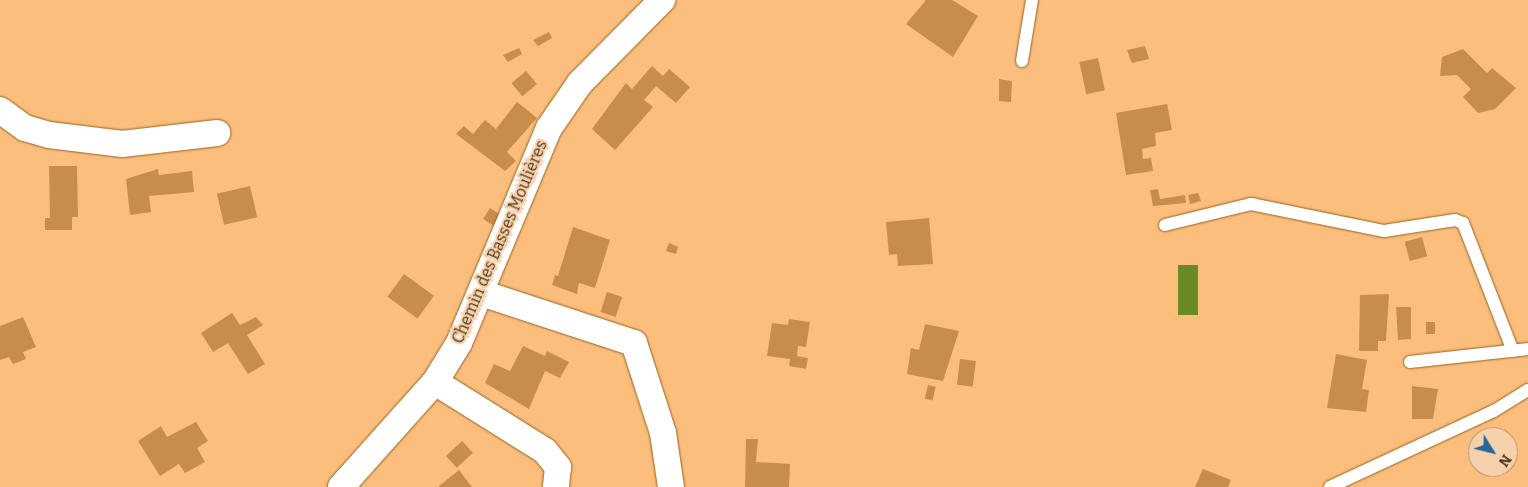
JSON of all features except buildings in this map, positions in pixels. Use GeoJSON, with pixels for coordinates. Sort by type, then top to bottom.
{"type":"FeatureCollection","features":[{"type":"Feature","properties":{"kind":"street","name":"Chemin des Basses Moulières"},"geometry":{"type":"LineString","coordinates":[[341,487],[435,382],[481,293],[549,128],[580,83],[662,0]]}},
{"type":"Feature","properties":{"kind":"street"},"geometry":{"type":"LineString","coordinates":[[0,110],[25,128],[49,135],[122,144],[217,133]]}},
{"type":"Feature","properties":{"kind":"street"},"geometry":{"type":"LineString","coordinates":[[481,293],[634,343],[663,433],[671,487]]}},
{"type":"Feature","properties":{"kind":"street"},"geometry":{"type":"LineString","coordinates":[[435,382],[545,451],[558,467],[556,487]]}},
{"type":"Feature","properties":{"kind":"lane"},"geometry":{"type":"LineString","coordinates":[[1022,61],[1032,0]]}},
{"type":"Feature","properties":{"kind":"lane"},"geometry":{"type":"LineString","coordinates":[[1165,225],[1251,204],[1384,231],[1455,220],[1463,223],[1513,351]]}},
{"type":"Feature","properties":{"kind":"lane"},"geometry":{"type":"LineString","coordinates":[[1410,362],[1528,349]]}},
{"type":"Feature","properties":{"kind":"lane"},"geometry":{"type":"LineString","coordinates":[[1330,487],[1494,411],[1528,390]]}},
{"type":"Feature","properties":{"kind":"shaded area"},"geometry":{"type":"Polygon","coordinates":[[[1178,265],[1198,265],[1198,315],[1178,315],[1178,265]]]}}]}
